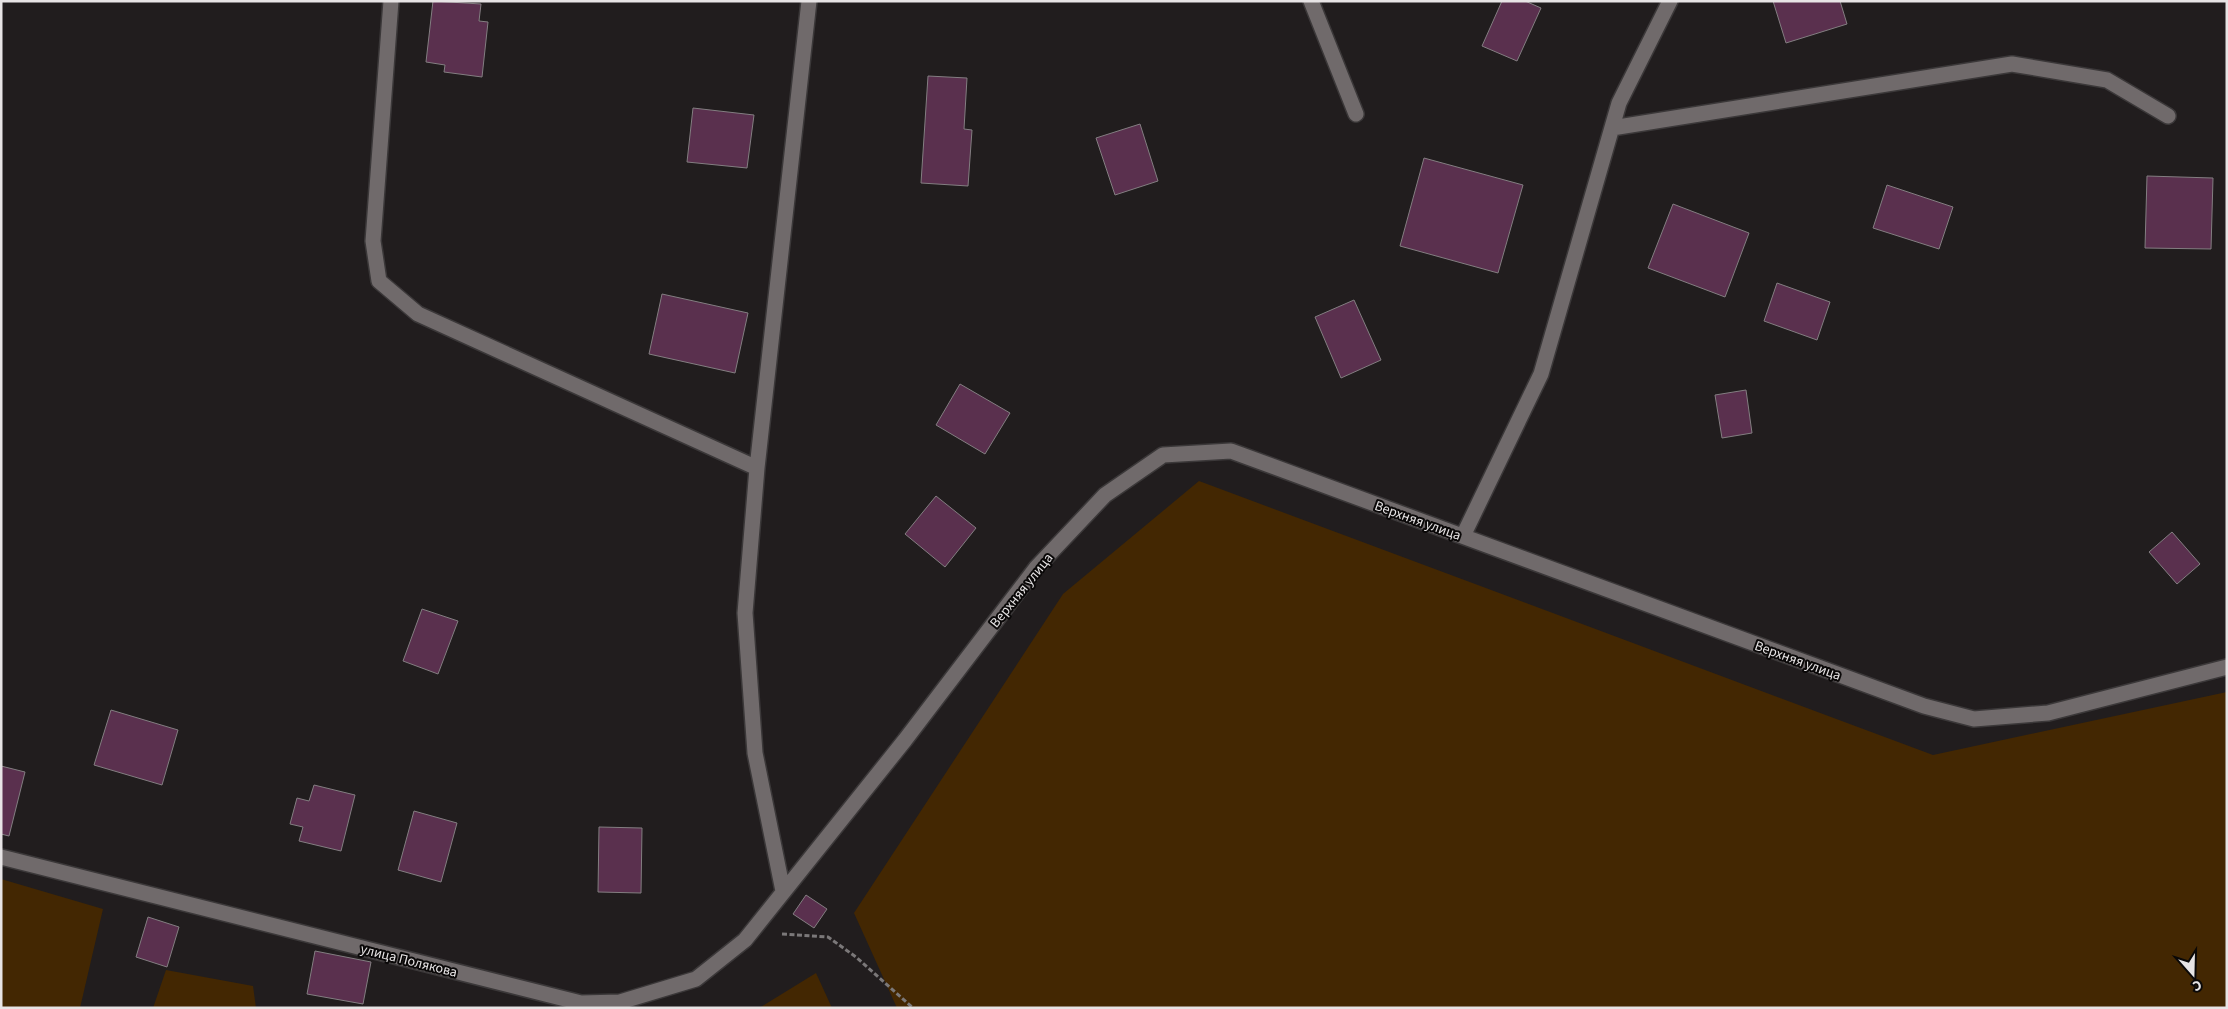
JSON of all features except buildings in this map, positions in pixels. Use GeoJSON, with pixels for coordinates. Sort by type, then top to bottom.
{"type":"FeatureCollection","features":[{"type":"Feature","properties":{"kind":"street"},"geometry":{"type":"LineString","coordinates":[[391,1],[373,241],[379,282],[418,314],[757,468]]}},
{"type":"Feature","properties":{"kind":"street"},"geometry":{"type":"LineString","coordinates":[[783,891],[755,753],[745,613],[757,468],[809,1]]}},
{"type":"Feature","properties":{"kind":"street"},"geometry":{"type":"LineString","coordinates":[[1311,1],[1356,114]]}},
{"type":"Feature","properties":{"kind":"street"},"geometry":{"type":"LineString","coordinates":[[1463,536],[1540,374],[1619,103],[1670,1]]}},
{"type":"Feature","properties":{"kind":"street"},"geometry":{"type":"LineString","coordinates":[[1612,128],[2012,64],[2108,80],[2168,116]]}},
{"type":"Feature","properties":{"kind":"street","name":"Верхняя улица"},"geometry":{"type":"LineString","coordinates":[[783,891],[905,740],[1036,568],[1105,495],[1163,455],[1231,451],[1924,706],[1974,719],[2048,714],[2227,667]]}},
{"type":"Feature","properties":{"kind":"street","name":"улица Полякова"},"geometry":{"type":"LineString","coordinates":[[1,857],[581,1003],[620,1002],[696,979],[745,940],[783,891]]}},
{"type":"Feature","properties":{"kind":"path"},"geometry":{"type":"LineString","coordinates":[[745,940],[787,933],[828,938],[856,957],[913,1008]]}},
{"type":"Feature","properties":{"kind":"shaded area"},"geometry":{"type":"Polygon","coordinates":[[[1199,481],[1933,755],[2227,692],[2227,1008],[897,1008],[854,913],[1063,594],[1199,481]]]}},
{"type":"Feature","properties":{"kind":"shaded area"},"geometry":{"type":"Polygon","coordinates":[[[1,879],[103,909],[80,1008],[1,1008],[1,879]]]}},
{"type":"Feature","properties":{"kind":"shaded area"},"geometry":{"type":"Polygon","coordinates":[[[166,970],[253,986],[256,1008],[153,1008],[166,970]]]}},
{"type":"Feature","properties":{"kind":"shaded area"},"geometry":{"type":"Polygon","coordinates":[[[816,973],[832,1008],[759,1008],[816,973]]]}}]}
